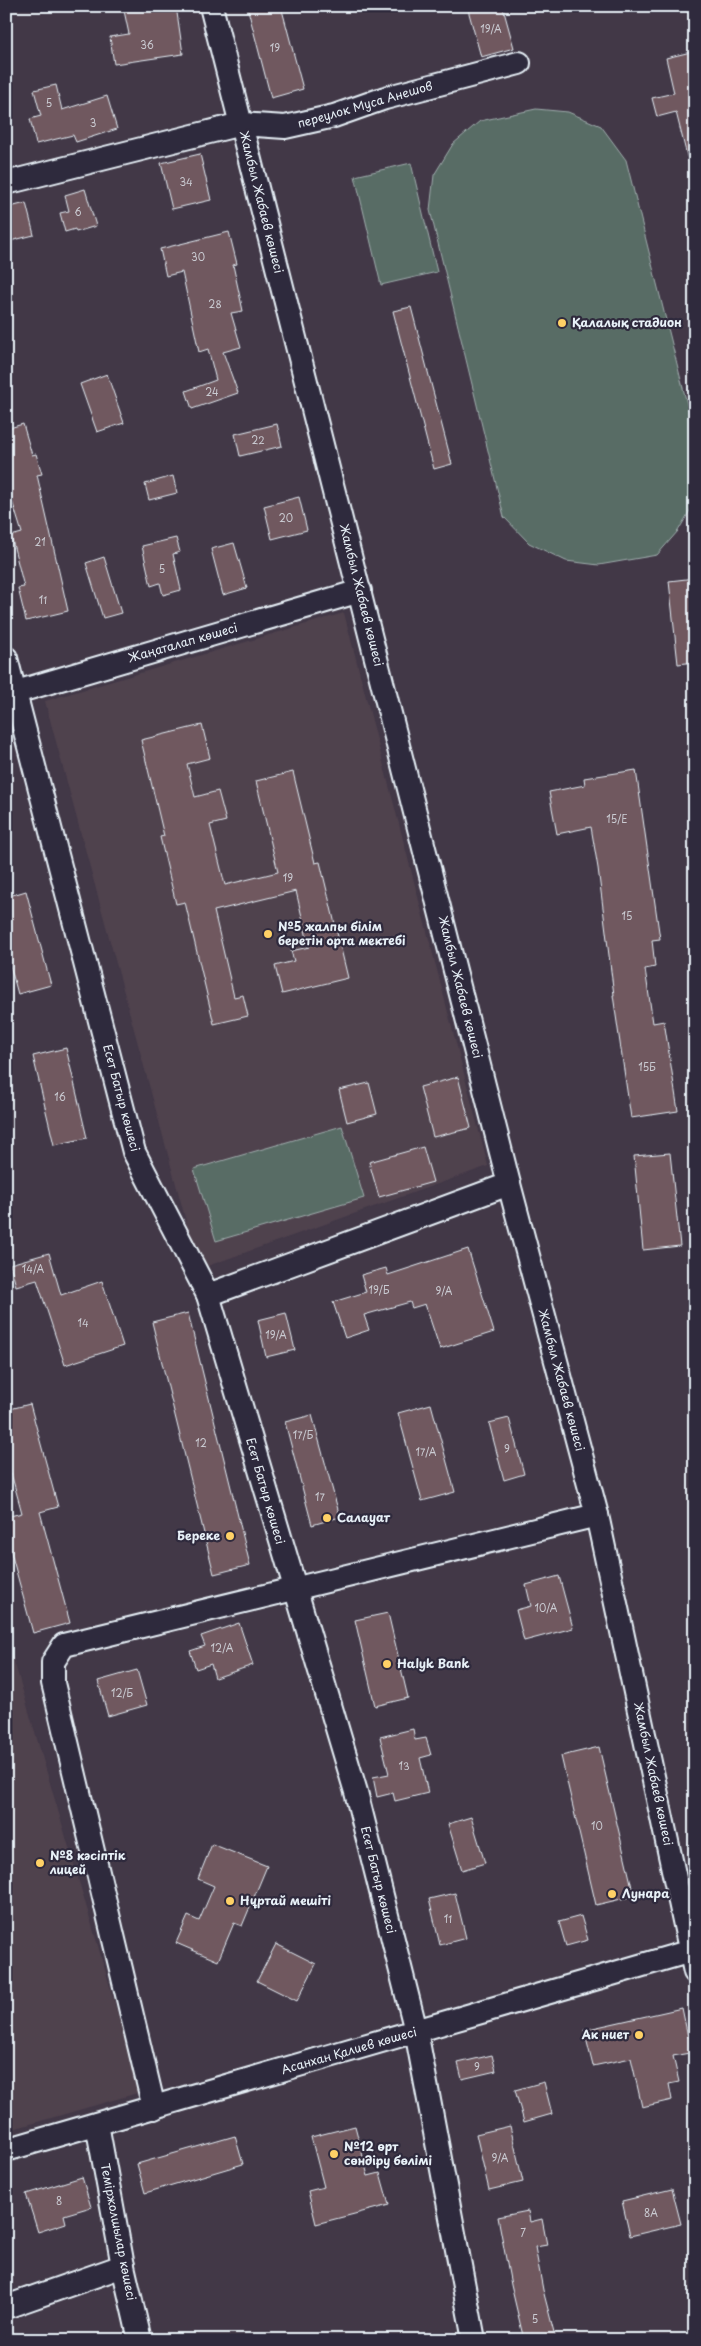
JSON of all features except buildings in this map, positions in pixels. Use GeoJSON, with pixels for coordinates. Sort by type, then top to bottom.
{"type":"FeatureCollection","features":[{"type":"Feature","properties":{"kind":"street","name":"Жамбыл Жабаев көшесі"},"geometry":{"type":"LineString","coordinates":[[211,6],[509,1184],[597,1515],[693,1961]]}},
{"type":"Feature","properties":{"kind":"street","name":"переулок Муса Анешов"},"geometry":{"type":"LineString","coordinates":[[6,183],[241,124],[285,127],[334,116],[385,98],[519,63]]}},
{"type":"Feature","properties":{"kind":"street","name":"Жаңаталап көшесі"},"geometry":{"type":"LineString","coordinates":[[11,694],[360,591]]}},
{"type":"Feature","properties":{"kind":"street","name":"Есет Батыр көшесі"},"geometry":{"type":"LineString","coordinates":[[6,658],[11,694],[134,1152],[208,1294],[356,1792],[416,2031],[474,2340]]}},
{"type":"Feature","properties":{"kind":"street"},"geometry":{"type":"LineString","coordinates":[[208,1294],[509,1184]]}},
{"type":"Feature","properties":{"kind":"street"},"geometry":{"type":"LineString","coordinates":[[154,2108],[53,1683],[53,1662],[64,1645],[597,1515]]}},
{"type":"Feature","properties":{"kind":"street","name":"Асанхан Қалиев көшесі"},"geometry":{"type":"LineString","coordinates":[[6,2150],[416,2031],[693,1961]]}},
{"type":"Feature","properties":{"kind":"street","name":"Теміржолшылар көшесі"},"geometry":{"type":"LineString","coordinates":[[97,2124],[123,2266],[140,2340]]}},
{"type":"Feature","properties":{"kind":"street"},"geometry":{"type":"LineString","coordinates":[[6,2307],[123,2266]]}},
{"type":"Feature","properties":{"kind":"shaded area","name":"№5 жалпы білім беретін орта мектебі"},"geometry":{"type":"Polygon","coordinates":[[[344,613],[488,1166],[199,1269],[45,701],[344,613]]]}},
{"type":"Feature","properties":{"kind":"shaded area","name":"№8 кәсіптік лицей"},"geometry":{"type":"Polygon","coordinates":[[[6,1634],[141,2092],[6,2131],[6,1634]]]}},
{"type":"Feature","properties":{"kind":"green space","name":"Қалалық стадион"},"geometry":{"type":"Polygon","coordinates":[[[536,109],[568,112],[601,126],[626,160],[695,436],[695,502],[678,531],[657,555],[599,565],[566,561],[529,543],[504,517],[430,210],[434,175],[453,144],[480,121],[536,109]]]}},
{"type":"Feature","properties":{"kind":"green space"},"geometry":{"type":"Polygon","coordinates":[[[411,163],[437,272],[381,285],[355,176],[411,163]]]}},
{"type":"Feature","properties":{"kind":"green space"},"geometry":{"type":"Polygon","coordinates":[[[342,1126],[364,1198],[216,1241],[194,1169],[342,1126]]]}},
{"type":"Feature","properties":{"kind":"place","name":"Қалалық стадион"},"geometry":{"type":"Point","coordinates":[562,323]}},
{"type":"Feature","properties":{"kind":"place","name":"№5 жалпы білім беретін орта мектебі"},"geometry":{"type":"Point","coordinates":[268,934]}},
{"type":"Feature","properties":{"kind":"place","name":"Салауат"},"geometry":{"type":"Point","coordinates":[327,1518]}},
{"type":"Feature","properties":{"kind":"place","name":"Береке"},"geometry":{"type":"Point","coordinates":[230,1536]}},
{"type":"Feature","properties":{"kind":"place","name":"Halyk Bank"},"geometry":{"type":"Point","coordinates":[387,1664]}},
{"type":"Feature","properties":{"kind":"place","name":"№8 кәсіптік лицей"},"geometry":{"type":"Point","coordinates":[40,1863]}},
{"type":"Feature","properties":{"kind":"place","name":"Лунара"},"geometry":{"type":"Point","coordinates":[612,1894]}},
{"type":"Feature","properties":{"kind":"place","name":"Нұртай мешіті"},"geometry":{"type":"Point","coordinates":[230,1901]}},
{"type":"Feature","properties":{"kind":"place","name":"Ак ниет"},"geometry":{"type":"Point","coordinates":[639,2035]}},
{"type":"Feature","properties":{"kind":"place","name":"№12 өрт сөндіру бөлімі"},"geometry":{"type":"Point","coordinates":[334,2154]}}]}
